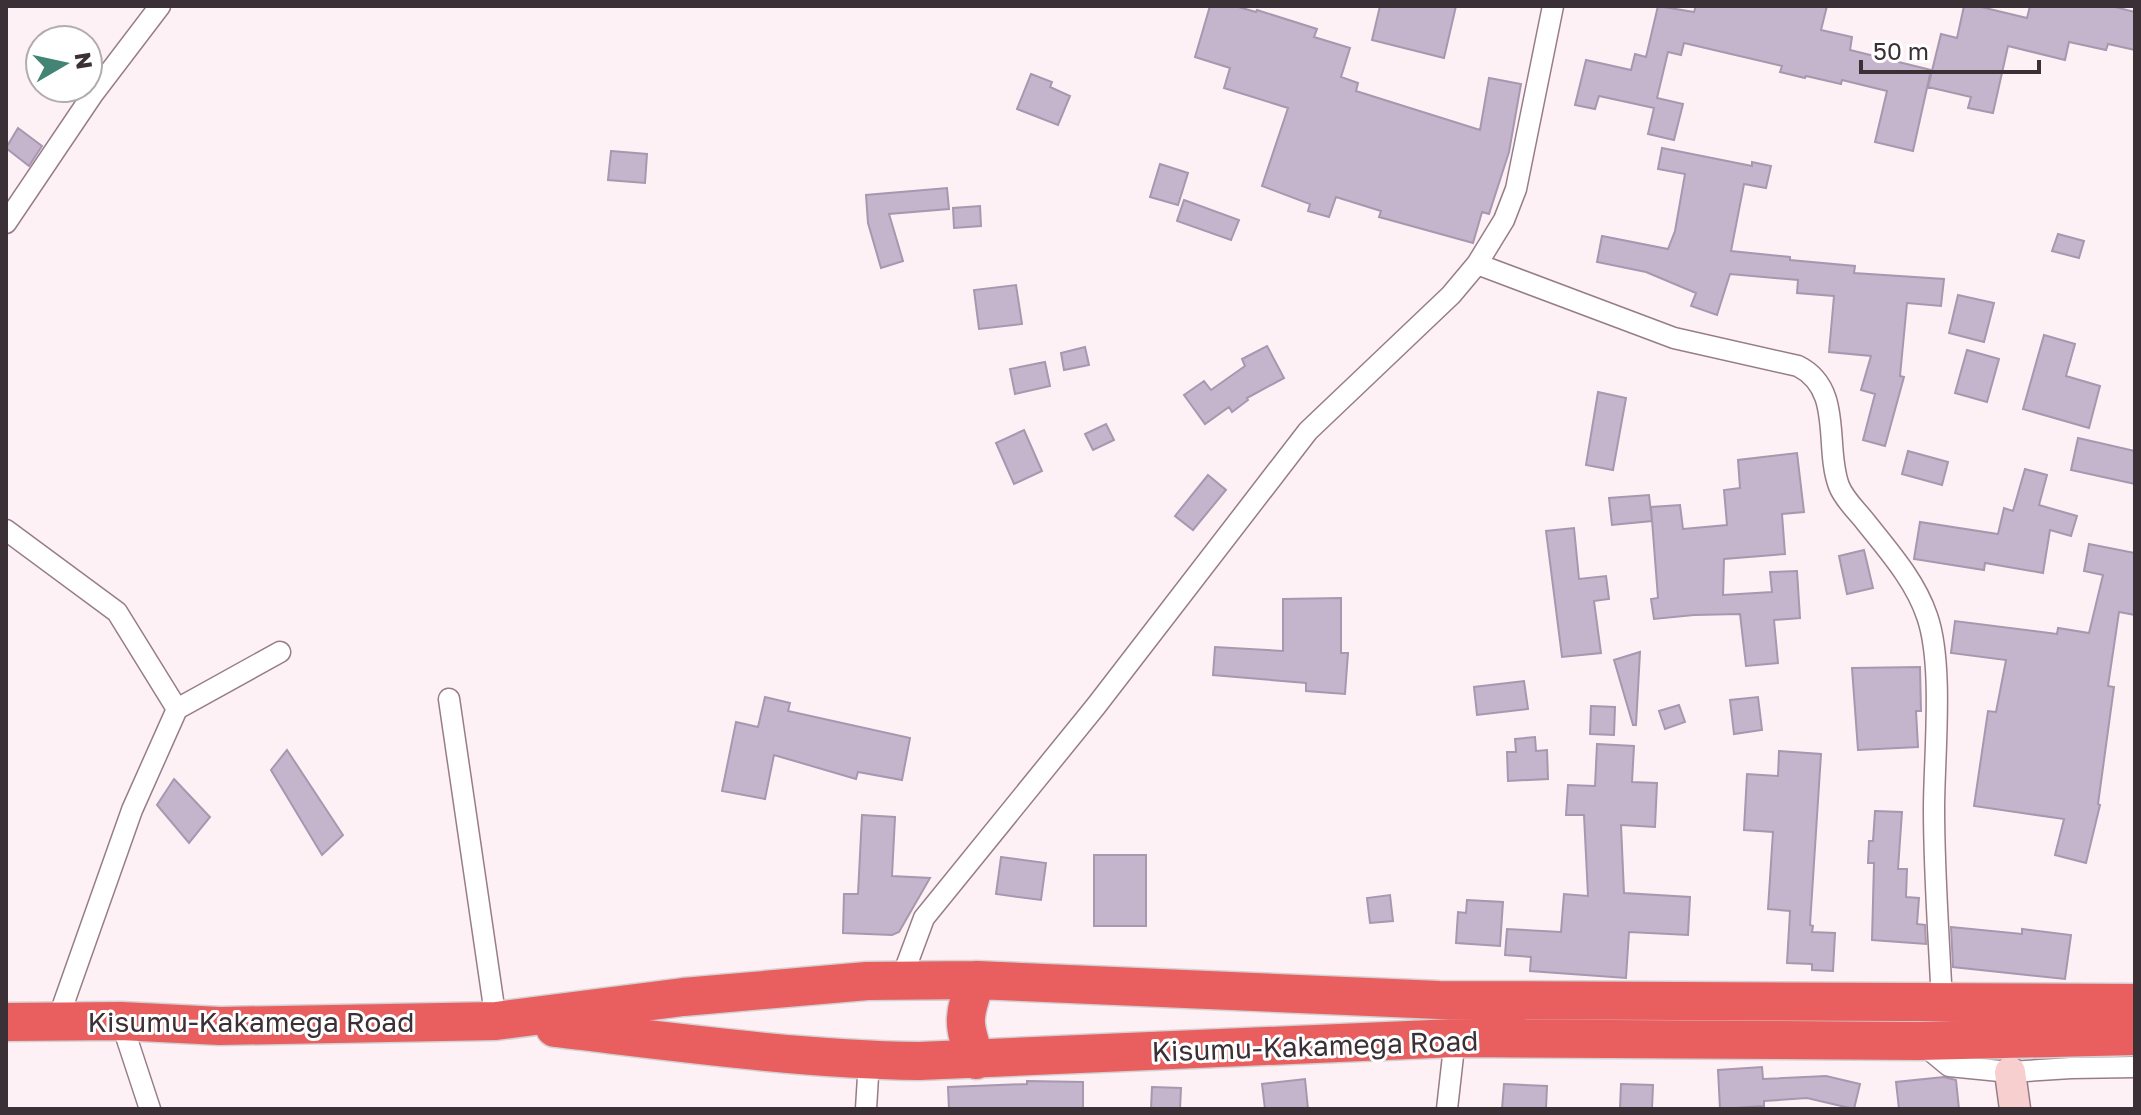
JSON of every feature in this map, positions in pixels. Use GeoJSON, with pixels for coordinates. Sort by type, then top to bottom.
{"type":"FeatureCollection","features":[{"type":"Feature","properties":{"kind":"highway","name":"Kisumu-Kakamega Road"},"geometry":{"type":"LineString","coordinates":[[6,1022],[121,1021],[220,1026],[496,1021],[683,997],[901,980],[976,980],[1439,1000],[2135,1003]]}},
{"type":"Feature","properties":{"kind":"highway"},"geometry":{"type":"LineString","coordinates":[[976,980],[965,1020],[976,1060]]}},
{"type":"Feature","properties":{"kind":"highway","name":"Kisumu-Kakamega Road"},"geometry":{"type":"LineString","coordinates":[[496,1021],[683,1043],[869,1060],[976,1060],[1455,1038],[1919,1041],[2135,1036]]}},
{"type":"Feature","properties":{"kind":"main road"},"geometry":{"type":"LineString","coordinates":[[2010,1072],[2015,1109]]}},
{"type":"Feature","properties":{"kind":"street"},"geometry":{"type":"LineString","coordinates":[[6,223],[93,94],[160,6]]}},
{"type":"Feature","properties":{"kind":"street"},"geometry":{"type":"LineString","coordinates":[[901,980],[924,918],[1096,706],[1308,431],[1451,295],[1477,264],[1504,220],[1516,189],[1553,6]]}},
{"type":"Feature","properties":{"kind":"street"},"geometry":{"type":"LineString","coordinates":[[1477,264],[1674,338],[1798,366],[1823,390],[1832,421],[1832,458],[1841,491],[1900,566],[1927,615],[1931,632],[1942,1003]]}},
{"type":"Feature","properties":{"kind":"street"},"geometry":{"type":"LineString","coordinates":[[6,530],[117,612],[177,709]]}},
{"type":"Feature","properties":{"kind":"street"},"geometry":{"type":"LineString","coordinates":[[57,1022],[132,810],[177,709],[280,652]]}},
{"type":"Feature","properties":{"kind":"street"},"geometry":{"type":"LineString","coordinates":[[449,699],[496,1021]]}},
{"type":"Feature","properties":{"kind":"street"},"geometry":{"type":"LineString","coordinates":[[121,1021],[150,1109]]}},
{"type":"Feature","properties":{"kind":"street"},"geometry":{"type":"LineString","coordinates":[[1447,1109],[1455,1038]]}},
{"type":"Feature","properties":{"kind":"street"},"geometry":{"type":"LineString","coordinates":[[1919,1041],[1949,1066],[2010,1072],[2135,1067]]}},
{"type":"Feature","properties":{"kind":"street"},"geometry":{"type":"LineString","coordinates":[[866,1109],[869,1060]]}},
{"type":"Feature","properties":{"kind":"building"},"geometry":{"type":"Polygon","coordinates":[[[1210,6],[1257,10],[1317,29],[1314,37],[1350,48],[1341,77],[1358,83],[1356,91],[1480,130],[1489,78],[1521,84],[1509,152],[1489,214],[1482,212],[1473,243],[1379,217],[1381,211],[1336,197],[1329,217],[1308,211],[1310,204],[1262,186],[1288,108],[1224,88],[1230,68],[1195,57],[1210,6]]]}},
{"type":"Feature","properties":{"kind":"building"},"geometry":{"type":"Polygon","coordinates":[[[1380,6],[1456,6],[1444,58],[1372,40],[1380,6]]]}},
{"type":"Feature","properties":{"kind":"building"},"geometry":{"type":"Polygon","coordinates":[[[1658,6],[1694,12],[1696,6],[1827,6],[1821,30],[1852,37],[1850,50],[1931,70],[1913,151],[1875,142],[1887,91],[1842,80],[1841,84],[1805,78],[1780,72],[1782,66],[1684,43],[1681,55],[1668,52],[1657,98],[1683,104],[1674,140],[1648,134],[1654,108],[1599,96],[1595,109],[1575,105],[1586,60],[1631,70],[1635,54],[1646,57],[1658,6]]]}},
{"type":"Feature","properties":{"kind":"building"},"geometry":{"type":"Polygon","coordinates":[[[1964,6],[1977,6],[2027,18],[2030,6],[2111,6],[2135,12],[2135,50],[2108,44],[2106,50],[2069,42],[2065,60],[2008,46],[1993,113],[1968,108],[1971,97],[1928,87],[1941,34],[1957,38],[1964,6]]]}},
{"type":"Feature","properties":{"kind":"building"},"geometry":{"type":"Polygon","coordinates":[[[1031,74],[1052,82],[1050,87],[1070,96],[1058,125],[1017,109],[1031,74]]]}},
{"type":"Feature","properties":{"kind":"building"},"geometry":{"type":"Polygon","coordinates":[[[18,128],[42,146],[29,166],[6,148],[18,128]]]}},
{"type":"Feature","properties":{"kind":"building"},"geometry":{"type":"Polygon","coordinates":[[[1662,148],[1752,166],[1752,162],[1771,166],[1766,188],[1744,184],[1731,251],[1855,266],[1854,273],[1944,279],[1941,306],[1907,303],[1900,376],[1904,377],[1885,446],[1863,440],[1875,394],[1861,390],[1871,356],[1829,352],[1834,296],[1797,293],[1798,280],[1730,274],[1717,315],[1691,306],[1696,293],[1646,272],[1597,262],[1602,236],[1668,249],[1675,231],[1685,174],[1658,169],[1662,148]]]}},
{"type":"Feature","properties":{"kind":"building"},"geometry":{"type":"Polygon","coordinates":[[[611,151],[647,154],[645,183],[608,180],[611,151]]]}},
{"type":"Feature","properties":{"kind":"building"},"geometry":{"type":"Polygon","coordinates":[[[1160,164],[1188,173],[1178,205],[1150,197],[1160,164]]]}},
{"type":"Feature","properties":{"kind":"building"},"geometry":{"type":"Polygon","coordinates":[[[947,188],[949,209],[889,214],[903,261],[881,268],[868,223],[866,195],[947,188]]]}},
{"type":"Feature","properties":{"kind":"building"},"geometry":{"type":"Polygon","coordinates":[[[1184,200],[1239,220],[1231,240],[1177,221],[1184,200]]]}},
{"type":"Feature","properties":{"kind":"building"},"geometry":{"type":"Polygon","coordinates":[[[980,206],[981,226],[954,228],[953,208],[980,206]]]}},
{"type":"Feature","properties":{"kind":"building"},"geometry":{"type":"Polygon","coordinates":[[[2058,234],[2084,241],[2079,258],[2052,251],[2058,234]]]}},
{"type":"Feature","properties":{"kind":"building"},"geometry":{"type":"Polygon","coordinates":[[[1016,285],[1022,324],[979,329],[974,290],[1016,285]]]}},
{"type":"Feature","properties":{"kind":"building"},"geometry":{"type":"Polygon","coordinates":[[[1958,295],[1994,303],[1984,342],[1949,333],[1958,295]]]}},
{"type":"Feature","properties":{"kind":"building"},"geometry":{"type":"Polygon","coordinates":[[[2044,335],[2075,344],[2066,376],[2100,386],[2089,428],[2023,409],[2044,335]]]}},
{"type":"Feature","properties":{"kind":"building"},"geometry":{"type":"Polygon","coordinates":[[[1267,346],[1284,378],[1247,398],[1232,412],[1229,407],[1205,424],[1184,395],[1204,381],[1211,390],[1245,366],[1242,359],[1267,346]]]}},
{"type":"Feature","properties":{"kind":"building"},"geometry":{"type":"Polygon","coordinates":[[[1085,347],[1089,365],[1064,370],[1061,353],[1085,347]]]}},
{"type":"Feature","properties":{"kind":"building"},"geometry":{"type":"Polygon","coordinates":[[[1967,350],[1999,359],[1987,402],[1955,393],[1967,350]]]}},
{"type":"Feature","properties":{"kind":"building"},"geometry":{"type":"Polygon","coordinates":[[[1045,362],[1050,386],[1015,394],[1010,369],[1045,362]]]}},
{"type":"Feature","properties":{"kind":"building"},"geometry":{"type":"Polygon","coordinates":[[[1598,392],[1626,398],[1613,470],[1586,465],[1598,392]]]}},
{"type":"Feature","properties":{"kind":"building"},"geometry":{"type":"Polygon","coordinates":[[[1106,424],[1114,440],[1093,450],[1085,434],[1106,424]]]}},
{"type":"Feature","properties":{"kind":"building"},"geometry":{"type":"Polygon","coordinates":[[[1024,430],[1042,471],[1014,484],[996,443],[1024,430]]]}},
{"type":"Feature","properties":{"kind":"building"},"geometry":{"type":"Polygon","coordinates":[[[2078,438],[2135,451],[2135,484],[2071,470],[2078,438]]]}},
{"type":"Feature","properties":{"kind":"building"},"geometry":{"type":"Polygon","coordinates":[[[1908,451],[1948,462],[1942,485],[1902,474],[1908,451]]]}},
{"type":"Feature","properties":{"kind":"building"},"geometry":{"type":"Polygon","coordinates":[[[1797,453],[1804,512],[1782,514],[1785,554],[1724,559],[1723,595],[1772,592],[1770,572],[1797,571],[1800,618],[1774,620],[1778,663],[1746,666],[1740,614],[1654,619],[1651,599],[1658,598],[1651,507],[1680,505],[1683,529],[1727,525],[1724,490],[1740,488],[1738,460],[1797,453]]]}},
{"type":"Feature","properties":{"kind":"building"},"geometry":{"type":"Polygon","coordinates":[[[2025,469],[2047,475],[2039,505],[2077,516],[2071,536],[2050,530],[2043,573],[1985,563],[1984,570],[1914,559],[1920,522],[1998,534],[2004,508],[2013,511],[2025,469]]]}},
{"type":"Feature","properties":{"kind":"building"},"geometry":{"type":"Polygon","coordinates":[[[1208,475],[1226,490],[1193,530],[1175,516],[1208,475]]]}},
{"type":"Feature","properties":{"kind":"building"},"geometry":{"type":"Polygon","coordinates":[[[1649,495],[1652,521],[1612,525],[1609,498],[1649,495]]]}},
{"type":"Feature","properties":{"kind":"building"},"geometry":{"type":"Polygon","coordinates":[[[1574,528],[1579,579],[1606,576],[1609,599],[1594,601],[1601,653],[1562,657],[1546,531],[1574,528]]]}},
{"type":"Feature","properties":{"kind":"building"},"geometry":{"type":"Polygon","coordinates":[[[2089,544],[2135,553],[2135,615],[2119,612],[2108,686],[2114,687],[2100,805],[2086,863],[2055,855],[2064,819],[1974,806],[1988,711],[1996,712],[2006,660],[1951,653],[1955,621],[2057,634],[2058,628],[2089,633],[2103,575],[2084,571],[2089,544]]]}},
{"type":"Feature","properties":{"kind":"building"},"geometry":{"type":"Polygon","coordinates":[[[1864,550],[1873,588],[1847,594],[1839,556],[1864,550]]]}},
{"type":"Feature","properties":{"kind":"building"},"geometry":{"type":"Polygon","coordinates":[[[1341,598],[1341,653],[1348,653],[1345,694],[1306,691],[1306,683],[1213,675],[1215,647],[1283,651],[1283,599],[1341,598]]]}},
{"type":"Feature","properties":{"kind":"building"},"geometry":{"type":"Polygon","coordinates":[[[1640,652],[1636,725],[1633,725],[1614,660],[1640,652]]]}},
{"type":"Feature","properties":{"kind":"building"},"geometry":{"type":"Polygon","coordinates":[[[1920,667],[1921,711],[1916,711],[1918,747],[1858,750],[1852,668],[1920,667]]]}},
{"type":"Feature","properties":{"kind":"building"},"geometry":{"type":"Polygon","coordinates":[[[1524,681],[1528,709],[1477,715],[1474,687],[1524,681]]]}},
{"type":"Feature","properties":{"kind":"building"},"geometry":{"type":"Polygon","coordinates":[[[765,697],[790,703],[788,711],[910,738],[902,780],[858,772],[856,779],[774,755],[765,799],[722,791],[736,722],[758,727],[765,697]]]}},
{"type":"Feature","properties":{"kind":"building"},"geometry":{"type":"Polygon","coordinates":[[[1758,697],[1762,730],[1734,734],[1730,700],[1758,697]]]}},
{"type":"Feature","properties":{"kind":"building"},"geometry":{"type":"Polygon","coordinates":[[[1679,705],[1685,722],[1665,729],[1659,711],[1679,705]]]}},
{"type":"Feature","properties":{"kind":"building"},"geometry":{"type":"Polygon","coordinates":[[[1591,706],[1615,707],[1614,735],[1590,734],[1591,706]]]}},
{"type":"Feature","properties":{"kind":"building"},"geometry":{"type":"Polygon","coordinates":[[[1535,737],[1536,751],[1547,750],[1548,779],[1508,781],[1507,752],[1516,752],[1515,739],[1535,737]]]}},
{"type":"Feature","properties":{"kind":"building"},"geometry":{"type":"Polygon","coordinates":[[[1597,744],[1634,746],[1632,782],[1657,783],[1655,827],[1621,825],[1624,893],[1690,897],[1688,935],[1629,932],[1626,978],[1530,971],[1531,957],[1505,955],[1507,929],[1561,932],[1564,894],[1588,896],[1584,815],[1566,815],[1568,785],[1595,786],[1597,744]]]}},
{"type":"Feature","properties":{"kind":"building"},"geometry":{"type":"Polygon","coordinates":[[[287,750],[343,835],[322,855],[271,770],[287,750]]]}},
{"type":"Feature","properties":{"kind":"building"},"geometry":{"type":"Polygon","coordinates":[[[1779,751],[1821,754],[1810,925],[1813,926],[1812,932],[1835,933],[1833,971],[1812,970],[1812,964],[1787,963],[1790,911],[1768,909],[1773,832],[1744,830],[1747,774],[1778,776],[1779,751]]]}},
{"type":"Feature","properties":{"kind":"building"},"geometry":{"type":"Polygon","coordinates":[[[174,779],[210,817],[189,843],[157,805],[174,779]]]}},
{"type":"Feature","properties":{"kind":"building"},"geometry":{"type":"Polygon","coordinates":[[[1875,811],[1902,812],[1898,869],[1907,869],[1906,897],[1919,898],[1917,924],[1925,925],[1926,944],[1872,940],[1874,863],[1868,863],[1875,811]]]}},
{"type":"Feature","properties":{"kind":"building"},"geometry":{"type":"Polygon","coordinates":[[[862,815],[895,817],[892,876],[930,878],[899,932],[892,935],[843,933],[844,894],[858,894],[862,815]]]}},
{"type":"Feature","properties":{"kind":"building"},"geometry":{"type":"Polygon","coordinates":[[[1094,855],[1146,855],[1146,926],[1094,926],[1094,855]]]}},
{"type":"Feature","properties":{"kind":"building"},"geometry":{"type":"Polygon","coordinates":[[[1001,857],[1046,863],[1041,900],[996,894],[1001,857]]]}},
{"type":"Feature","properties":{"kind":"building"},"geometry":{"type":"Polygon","coordinates":[[[1390,895],[1393,921],[1370,923],[1367,898],[1390,895]]]}},
{"type":"Feature","properties":{"kind":"building"},"geometry":{"type":"Polygon","coordinates":[[[1467,900],[1503,902],[1500,946],[1456,943],[1458,912],[1466,913],[1467,900]]]}},
{"type":"Feature","properties":{"kind":"building"},"geometry":{"type":"Polygon","coordinates":[[[1951,927],[2022,934],[2022,929],[2071,935],[2065,979],[1953,967],[1951,927]]]}},
{"type":"Feature","properties":{"kind":"building"},"geometry":{"type":"Polygon","coordinates":[[[1762,1067],[1763,1079],[1826,1076],[1860,1084],[1854,1109],[1807,1098],[1764,1101],[1764,1106],[1720,1109],[1718,1070],[1762,1067]]]}},
{"type":"Feature","properties":{"kind":"building"},"geometry":{"type":"Polygon","coordinates":[[[1944,1077],[1956,1080],[1959,1109],[1899,1109],[1896,1082],[1944,1077]]]}},
{"type":"Feature","properties":{"kind":"building"},"geometry":{"type":"Polygon","coordinates":[[[1305,1079],[1308,1109],[1265,1109],[1262,1084],[1305,1079]]]}},
{"type":"Feature","properties":{"kind":"building"},"geometry":{"type":"Polygon","coordinates":[[[1027,1081],[1083,1082],[1083,1109],[949,1109],[948,1087],[1027,1084],[1027,1081]]]}},
{"type":"Feature","properties":{"kind":"building"},"geometry":{"type":"Polygon","coordinates":[[[1504,1084],[1547,1086],[1546,1109],[1502,1109],[1504,1084]]]}},
{"type":"Feature","properties":{"kind":"building"},"geometry":{"type":"Polygon","coordinates":[[[1621,1084],[1653,1085],[1652,1109],[1620,1109],[1621,1084]]]}},
{"type":"Feature","properties":{"kind":"building"},"geometry":{"type":"Polygon","coordinates":[[[1152,1087],[1181,1088],[1180,1109],[1151,1109],[1152,1087]]]}}]}
